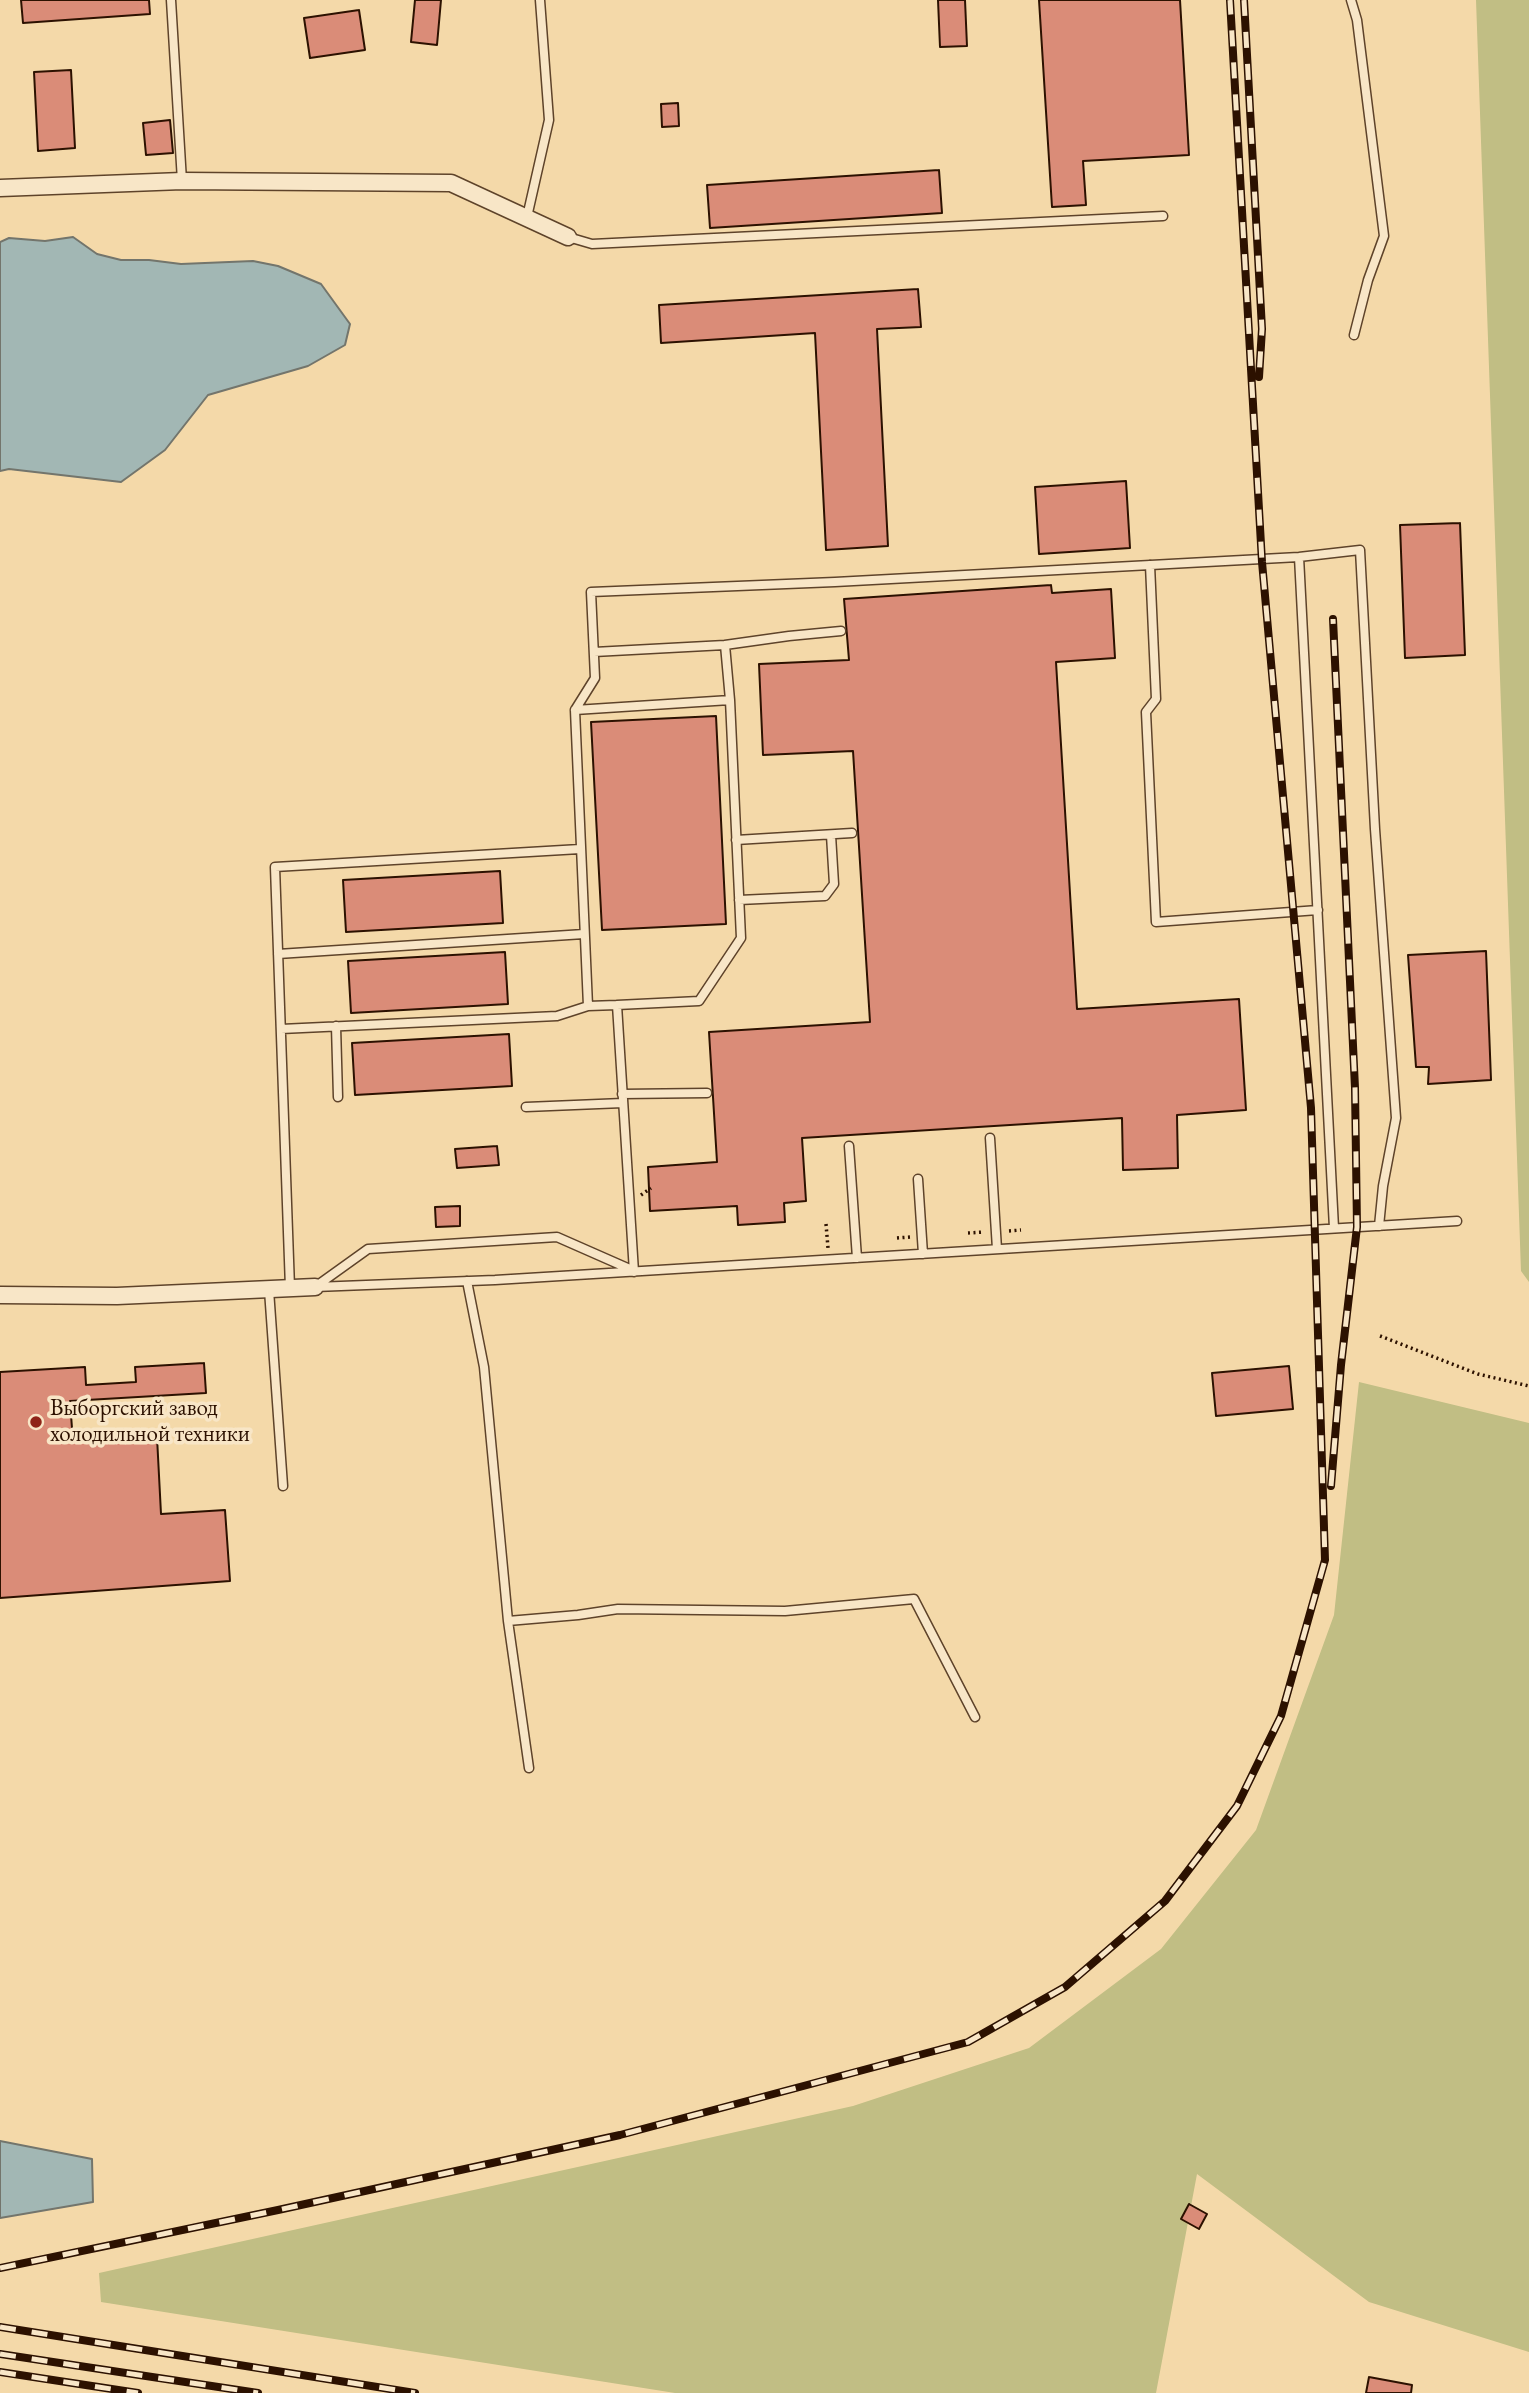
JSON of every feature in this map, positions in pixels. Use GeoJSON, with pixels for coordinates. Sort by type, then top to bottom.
{"type":"FeatureCollection","features":[{"type":"Feature","properties":{"kind":"street"},"geometry":{"type":"LineString","coordinates":[[0,188],[181,181],[451,183],[568,237]]}},
{"type":"Feature","properties":{"kind":"street"},"geometry":{"type":"LineString","coordinates":[[0,1295],[117,1296],[315,1287]]}},
{"type":"Feature","properties":{"kind":"lane"},"geometry":{"type":"LineString","coordinates":[[171,0],[181,181]]}},
{"type":"Feature","properties":{"kind":"lane"},"geometry":{"type":"LineString","coordinates":[[527,217],[549,120],[540,0]]}},
{"type":"Feature","properties":{"kind":"lane"},"geometry":{"type":"LineString","coordinates":[[1351,0],[1357,20],[1384,236],[1368,280],[1354,335]]}},
{"type":"Feature","properties":{"kind":"lane"},"geometry":{"type":"LineString","coordinates":[[568,237],[592,244],[1163,216]]}},
{"type":"Feature","properties":{"kind":"lane"},"geometry":{"type":"LineString","coordinates":[[588,1006],[575,710],[595,678],[591,592],[1299,557],[1360,550],[1375,829],[1396,1118],[1383,1186],[1379,1226]]}},
{"type":"Feature","properties":{"kind":"lane"},"geometry":{"type":"LineString","coordinates":[[1299,557],[1334,1228]]}},
{"type":"Feature","properties":{"kind":"lane"},"geometry":{"type":"LineString","coordinates":[[1150,565],[1156,699],[1146,712],[1156,922],[1318,910]]}},
{"type":"Feature","properties":{"kind":"lane"},"geometry":{"type":"LineString","coordinates":[[594,652],[724,645],[841,631]]}},
{"type":"Feature","properties":{"kind":"lane"},"geometry":{"type":"LineString","coordinates":[[281,1028],[557,1016],[588,1006],[699,1001],[741,938],[730,700],[724,645]]}},
{"type":"Feature","properties":{"kind":"lane"},"geometry":{"type":"LineString","coordinates":[[575,710],[730,700]]}},
{"type":"Feature","properties":{"kind":"lane"},"geometry":{"type":"LineString","coordinates":[[736,840],[852,833]]}},
{"type":"Feature","properties":{"kind":"lane"},"geometry":{"type":"LineString","coordinates":[[739,900],[825,896],[834,884],[831,835]]}},
{"type":"Feature","properties":{"kind":"lane"},"geometry":{"type":"LineString","coordinates":[[290,1289],[275,867],[580,849]]}},
{"type":"Feature","properties":{"kind":"lane"},"geometry":{"type":"LineString","coordinates":[[278,954],[584,934]]}},
{"type":"Feature","properties":{"kind":"lane"},"geometry":{"type":"LineString","coordinates":[[617,1005],[634,1272]]}},
{"type":"Feature","properties":{"kind":"lane"},"geometry":{"type":"LineString","coordinates":[[336,1026],[338,1097]]}},
{"type":"Feature","properties":{"kind":"lane"},"geometry":{"type":"LineString","coordinates":[[526,1107],[707,1093]]}},
{"type":"Feature","properties":{"kind":"lane"},"geometry":{"type":"LineString","coordinates":[[990,1138],[998,1249]]}},
{"type":"Feature","properties":{"kind":"lane"},"geometry":{"type":"LineString","coordinates":[[849,1146],[857,1258]]}},
{"type":"Feature","properties":{"kind":"lane"},"geometry":{"type":"LineString","coordinates":[[918,1179],[923,1254]]}},
{"type":"Feature","properties":{"kind":"lane"},"geometry":{"type":"LineString","coordinates":[[315,1287],[634,1272],[1457,1221]]}},
{"type":"Feature","properties":{"kind":"lane"},"geometry":{"type":"LineString","coordinates":[[315,1287],[368,1250],[557,1237],[634,1272]]}},
{"type":"Feature","properties":{"kind":"lane"},"geometry":{"type":"LineString","coordinates":[[467,1281],[484,1367],[508,1620],[529,1768]]}},
{"type":"Feature","properties":{"kind":"lane"},"geometry":{"type":"LineString","coordinates":[[269,1290],[283,1486]]}},
{"type":"Feature","properties":{"kind":"lane"},"geometry":{"type":"LineString","coordinates":[[508,1620],[618,1609],[785,1611],[914,1599],[975,1717]]}},
{"type":"Feature","properties":{"kind":"path"},"geometry":{"type":"LineString","coordinates":[[1380,1336],[1478,1374],[1529,1386]]}},
{"type":"Feature","properties":{"kind":"shaded area"},"geometry":{"type":"Polygon","coordinates":[[[1476,0],[1529,0],[1529,1282],[1521,1271],[1476,0]]]}},
{"type":"Feature","properties":{"kind":"shaded area"},"geometry":{"type":"Polygon","coordinates":[[[73,237],[97,254],[121,260],[181,264],[253,261],[278,266],[321,284],[350,324],[345,345],[308,366],[208,395],[165,450],[121,482],[9,469],[0,471],[0,242],[9,238],[45,241],[73,237]]]}},
{"type":"Feature","properties":{"kind":"shaded area"},"geometry":{"type":"Polygon","coordinates":[[[1359,1382],[1529,1423],[1529,2352],[1369,2302],[1197,2174],[1156,2393],[675,2393],[101,2302],[99,2273],[853,2106],[1029,2048],[1161,1949],[1256,1830],[1334,1615],[1359,1382]]]}},
{"type":"Feature","properties":{"kind":"shaded area"},"geometry":{"type":"Polygon","coordinates":[[[0,2141],[92,2159],[93,2202],[0,2218],[0,2141]]]}},
{"type":"Feature","properties":{"kind":"building"},"geometry":{"type":"Polygon","coordinates":[[[21,0],[149,0],[150,14],[23,23],[21,0]]]}},
{"type":"Feature","properties":{"kind":"building"},"geometry":{"type":"Polygon","coordinates":[[[415,0],[441,0],[437,45],[411,42],[415,0]]]}},
{"type":"Feature","properties":{"kind":"building"},"geometry":{"type":"Polygon","coordinates":[[[938,0],[965,0],[967,46],[940,47],[938,0]]]}},
{"type":"Feature","properties":{"kind":"building"},"geometry":{"type":"Polygon","coordinates":[[[1039,0],[1180,0],[1189,155],[1083,161],[1086,205],[1052,207],[1039,0]]]}},
{"type":"Feature","properties":{"kind":"building"},"geometry":{"type":"Polygon","coordinates":[[[359,10],[365,50],[310,58],[304,18],[359,10]]]}},
{"type":"Feature","properties":{"kind":"building"},"geometry":{"type":"Polygon","coordinates":[[[71,70],[75,148],[38,151],[34,72],[71,70]]]}},
{"type":"Feature","properties":{"kind":"building"},"geometry":{"type":"Polygon","coordinates":[[[678,103],[679,126],[662,127],[661,104],[678,103]]]}},
{"type":"Feature","properties":{"kind":"building"},"geometry":{"type":"Polygon","coordinates":[[[170,120],[173,153],[146,155],[143,123],[170,120]]]}},
{"type":"Feature","properties":{"kind":"building"},"geometry":{"type":"Polygon","coordinates":[[[939,170],[942,213],[710,228],[707,185],[939,170]]]}},
{"type":"Feature","properties":{"kind":"building"},"geometry":{"type":"Polygon","coordinates":[[[918,289],[921,327],[877,329],[888,546],[826,550],[815,333],[661,343],[659,305],[918,289]]]}},
{"type":"Feature","properties":{"kind":"building"},"geometry":{"type":"Polygon","coordinates":[[[1126,481],[1130,548],[1039,554],[1035,487],[1126,481]]]}},
{"type":"Feature","properties":{"kind":"building"},"geometry":{"type":"Polygon","coordinates":[[[1460,523],[1465,655],[1405,658],[1400,525],[1460,523]]]}},
{"type":"Feature","properties":{"kind":"building"},"geometry":{"type":"Polygon","coordinates":[[[1051,585],[1052,593],[1111,589],[1115,658],[1056,662],[1077,1009],[1239,999],[1246,1110],[1177,1115],[1178,1168],[1123,1170],[1122,1118],[802,1138],[806,1201],[784,1203],[785,1222],[738,1225],[737,1206],[650,1211],[648,1167],[717,1162],[709,1032],[870,1022],[853,751],[763,755],[759,664],[849,660],[844,599],[1051,585]]]}},
{"type":"Feature","properties":{"kind":"building"},"geometry":{"type":"Polygon","coordinates":[[[716,716],[726,924],[602,930],[591,722],[716,716]]]}},
{"type":"Feature","properties":{"kind":"building"},"geometry":{"type":"Polygon","coordinates":[[[500,871],[503,923],[346,932],[343,880],[500,871]]]}},
{"type":"Feature","properties":{"kind":"building"},"geometry":{"type":"Polygon","coordinates":[[[1486,951],[1491,1080],[1428,1084],[1429,1067],[1416,1067],[1408,955],[1486,951]]]}},
{"type":"Feature","properties":{"kind":"building"},"geometry":{"type":"Polygon","coordinates":[[[505,952],[508,1004],[351,1013],[348,961],[505,952]]]}},
{"type":"Feature","properties":{"kind":"building"},"geometry":{"type":"Polygon","coordinates":[[[509,1034],[512,1086],[355,1095],[352,1043],[509,1034]]]}},
{"type":"Feature","properties":{"kind":"building"},"geometry":{"type":"Polygon","coordinates":[[[497,1146],[499,1165],[457,1168],[455,1149],[497,1146]]]}},
{"type":"Feature","properties":{"kind":"building"},"geometry":{"type":"Polygon","coordinates":[[[460,1206],[460,1226],[436,1227],[435,1207],[460,1206]]]}},
{"type":"Feature","properties":{"kind":"building"},"geometry":{"type":"Polygon","coordinates":[[[204,1363],[206,1393],[70,1401],[73,1442],[157,1437],[161,1514],[225,1510],[230,1581],[0,1598],[0,1372],[85,1367],[86,1385],[136,1382],[135,1367],[204,1363]]]}},
{"type":"Feature","properties":{"kind":"building"},"geometry":{"type":"Polygon","coordinates":[[[1289,1366],[1293,1409],[1216,1416],[1212,1373],[1289,1366]]]}},
{"type":"Feature","properties":{"kind":"building"},"geometry":{"type":"Polygon","coordinates":[[[1189,2204],[1207,2214],[1199,2229],[1181,2219],[1189,2204]]]}},
{"type":"Feature","properties":{"kind":"building"},"geometry":{"type":"Polygon","coordinates":[[[1369,2377],[1412,2385],[1411,2393],[1366,2393],[1369,2377]]]}},
{"type":"Feature","properties":{"kind":"railway"},"geometry":{"type":"LineString","coordinates":[[0,2268],[620,2135],[968,2042],[1065,1987],[1165,1901],[1237,1806],[1281,1716],[1325,1560],[1311,1108],[1262,562],[1230,0]]}},
{"type":"Feature","properties":{"kind":"railway"},"geometry":{"type":"LineString","coordinates":[[1244,0],[1262,329],[1259,377]]}},
{"type":"Feature","properties":{"kind":"railway"},"geometry":{"type":"LineString","coordinates":[[1331,1486],[1341,1365],[1357,1227],[1355,1088],[1333,619]]}},
{"type":"Feature","properties":{"kind":"railway"},"geometry":{"type":"LineString","coordinates":[[0,2327],[415,2393]]}},
{"type":"Feature","properties":{"kind":"railway"},"geometry":{"type":"LineString","coordinates":[[0,2354],[258,2393]]}},
{"type":"Feature","properties":{"kind":"railway"},"geometry":{"type":"LineString","coordinates":[[0,2372],[138,2393]]}},
{"type":"Feature","properties":{"kind":"place","name":"Выборгский завод холодильной техники"},"geometry":{"type":"Point","coordinates":[36,1422]}}]}
